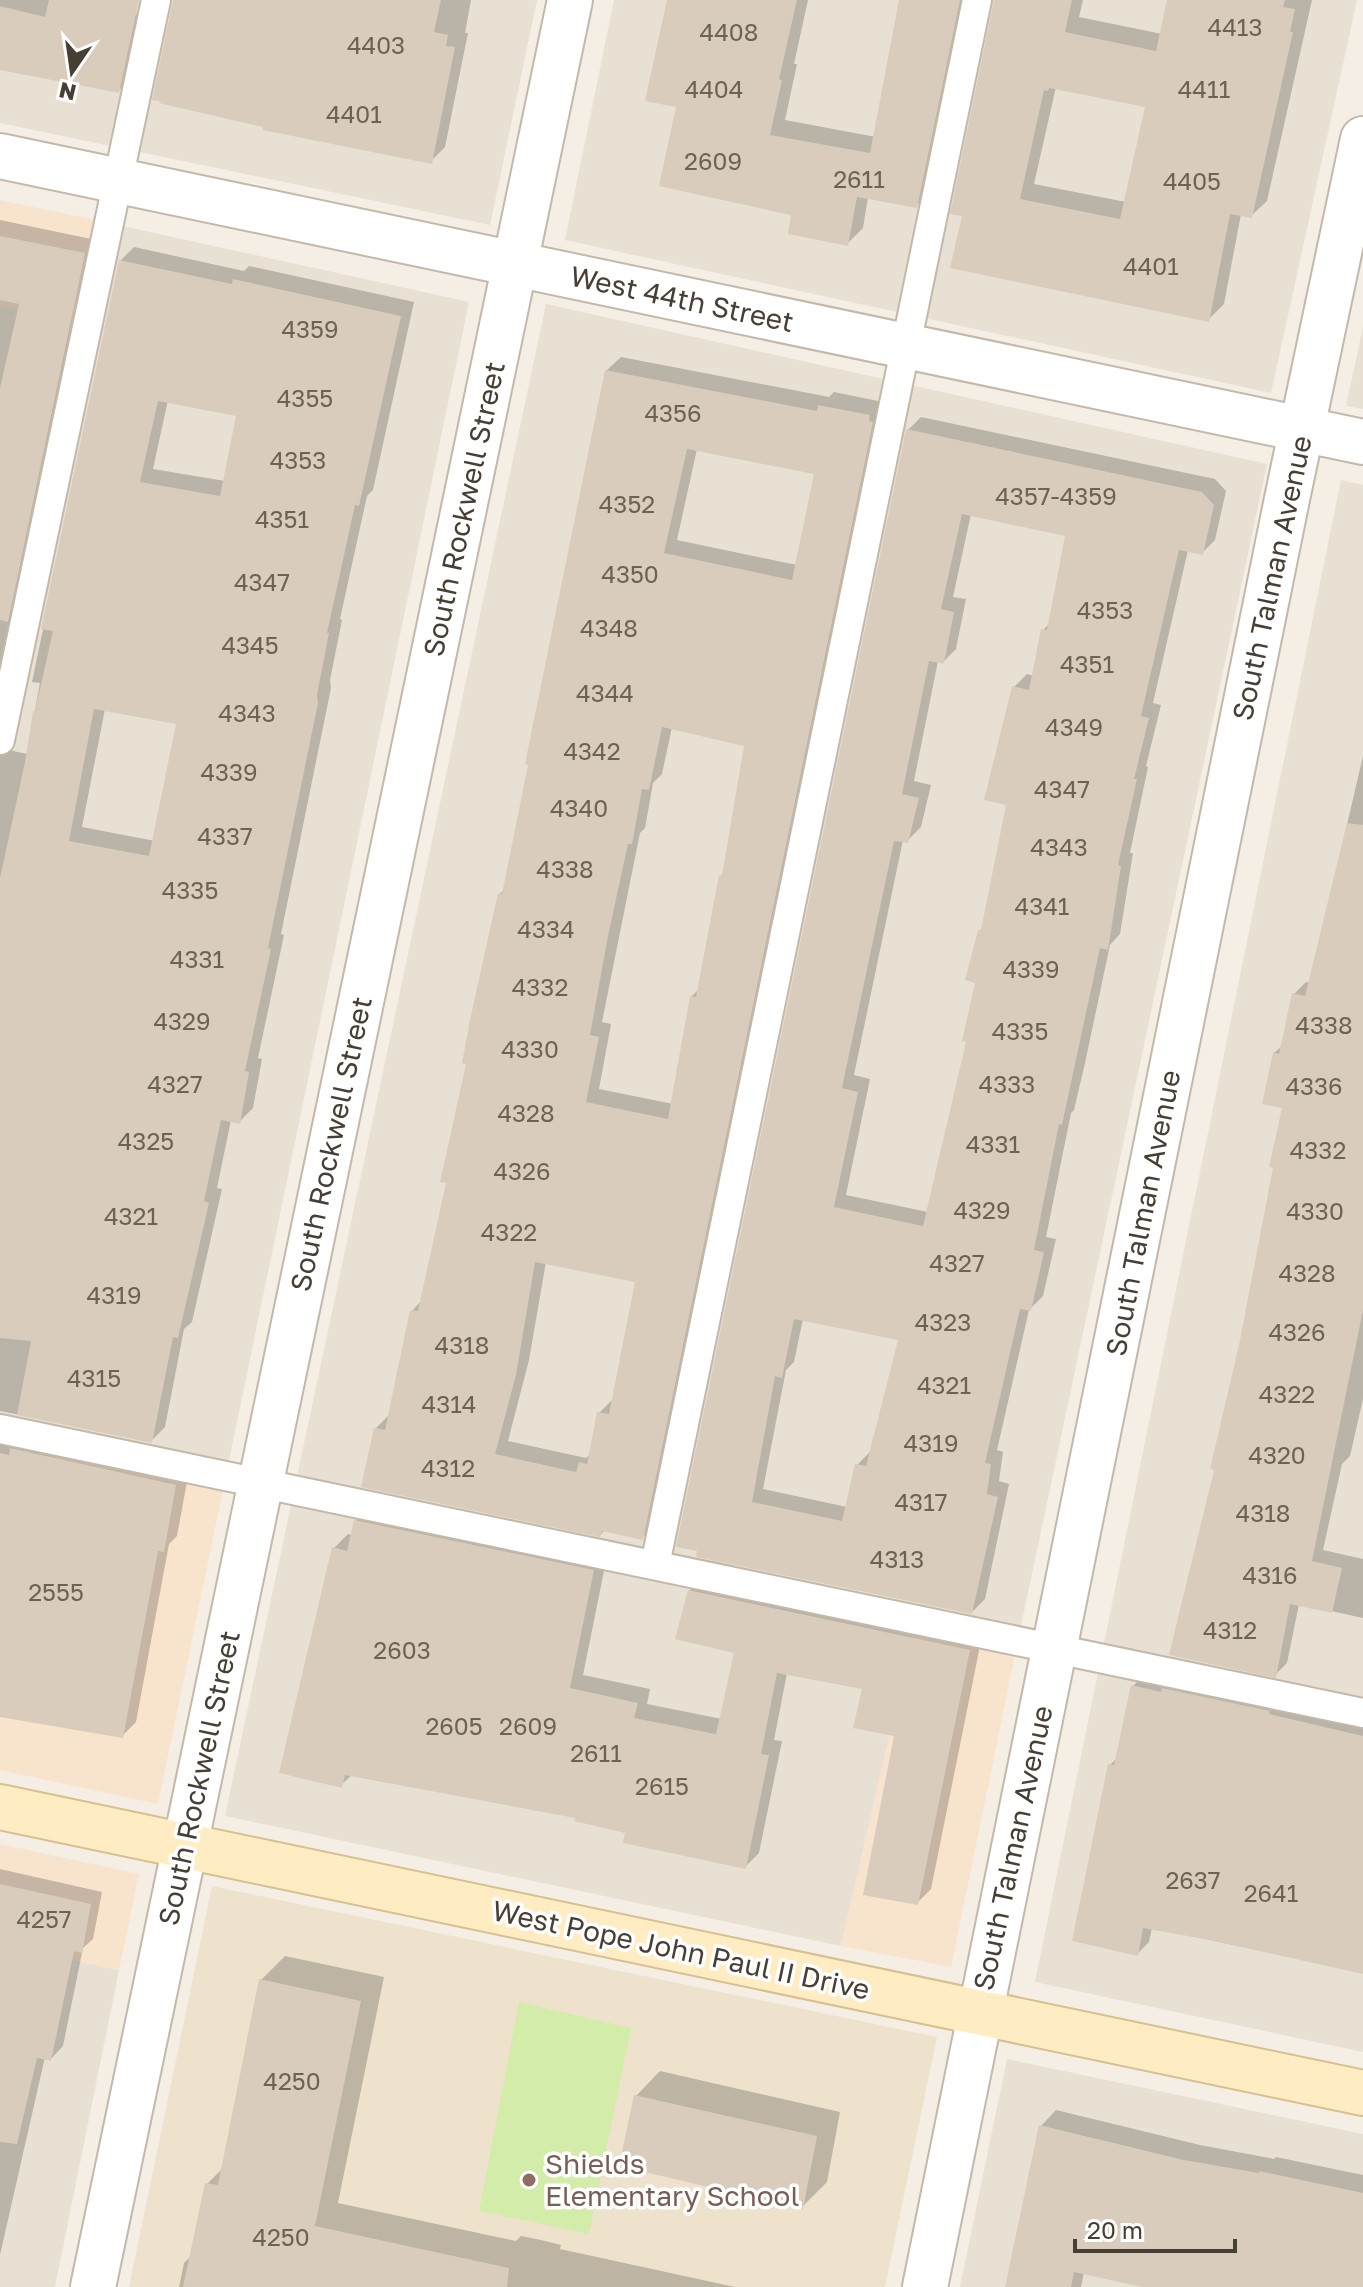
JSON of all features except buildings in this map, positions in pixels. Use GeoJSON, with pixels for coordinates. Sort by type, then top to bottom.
{"type":"FeatureCollection","features":[{"type":"Feature","properties":{"kind":"street","name":"South Rockwell Street"},"geometry":{"type":"LineString","coordinates":[[93,2287],[570,0]]}},
{"type":"Feature","properties":{"kind":"street","name":"South Talman Avenue"},"geometry":{"type":"LineString","coordinates":[[925,2287],[1363,139]]}},
{"type":"Feature","properties":{"kind":"street","name":"West 44th Street"},"geometry":{"type":"LineString","coordinates":[[0,156],[1363,442]]}},
{"type":"Feature","properties":{"kind":"street","name":"West Pope John Paul II Drive"},"geometry":{"type":"LineString","coordinates":[[0,1807],[1363,2093]]}},
{"type":"Feature","properties":{"kind":"lane"},"geometry":{"type":"LineString","coordinates":[[0,740],[156,0]]}},
{"type":"Feature","properties":{"kind":"lane"},"geometry":{"type":"LineString","coordinates":[[655,1565],[977,0]]}},
{"type":"Feature","properties":{"kind":"lane"},"geometry":{"type":"LineString","coordinates":[[0,1429],[1363,1713]]}},
{"type":"Feature","properties":{"kind":"shaded area"},"geometry":{"type":"Polygon","coordinates":[[[0,0],[537,0],[490,225],[0,123],[0,0]]]}},
{"type":"Feature","properties":{"kind":"shaded area"},"geometry":{"type":"Polygon","coordinates":[[[614,0],[1357,0],[1271,393],[565,240],[614,0]]]}},
{"type":"Feature","properties":{"kind":"shaded area"},"geometry":{"type":"Polygon","coordinates":[[[0,200],[109,223],[88,324],[0,306],[0,200]]]}},
{"type":"Feature","properties":{"kind":"shaded area"},"geometry":{"type":"Polygon","coordinates":[[[109,223],[469,302],[226,1475],[0,1704],[0,306],[88,324],[109,223]]]}},
{"type":"Feature","properties":{"kind":"shaded area"},"geometry":{"type":"Polygon","coordinates":[[[546,304],[1267,464],[1018,1640],[916,1620],[841,1946],[225,1816],[546,304]]]}},
{"type":"Feature","properties":{"kind":"shaded area"},"geometry":{"type":"Polygon","coordinates":[[[1363,327],[1363,409],[1346,406],[1363,327]]]}},
{"type":"Feature","properties":{"kind":"shaded area"},"geometry":{"type":"Polygon","coordinates":[[[1341,480],[1363,485],[1363,2052],[1035,1982],[1341,480]]]}},
{"type":"Feature","properties":{"kind":"shaded area"},"geometry":{"type":"Polygon","coordinates":[[[56,1441],[226,1475],[158,1804],[0,1770],[0,1704],[56,1441]]]}},
{"type":"Feature","properties":{"kind":"shaded area"},"geometry":{"type":"Polygon","coordinates":[[[916,1619],[1018,1640],[951,1967],[841,1946],[916,1619]]]}},
{"type":"Feature","properties":{"kind":"shaded area"},"geometry":{"type":"Polygon","coordinates":[[[0,1844],[139,1874],[119,1970],[0,1945],[0,1844]]]}},
{"type":"Feature","properties":{"kind":"shaded area","name":"Shields Elementary School"},"geometry":{"type":"Polygon","coordinates":[[[212,1886],[937,2037],[885,2287],[129,2287],[212,1886]]]}},
{"type":"Feature","properties":{"kind":"shaded area"},"geometry":{"type":"Polygon","coordinates":[[[0,1945],[119,1970],[55,2287],[0,2287],[0,1945]]]}},
{"type":"Feature","properties":{"kind":"shaded area"},"geometry":{"type":"Polygon","coordinates":[[[1007,2059],[1363,2134],[1363,2287],[960,2287],[1007,2059]]]}},
{"type":"Feature","properties":{"kind":"green space"},"geometry":{"type":"Polygon","coordinates":[[[519,2002],[631,2028],[589,2234],[479,2211],[519,2002]]]}},
{"type":"Feature","properties":{"kind":"place","name":"Shields Elementary School"},"geometry":{"type":"Point","coordinates":[529,2180]}}]}
